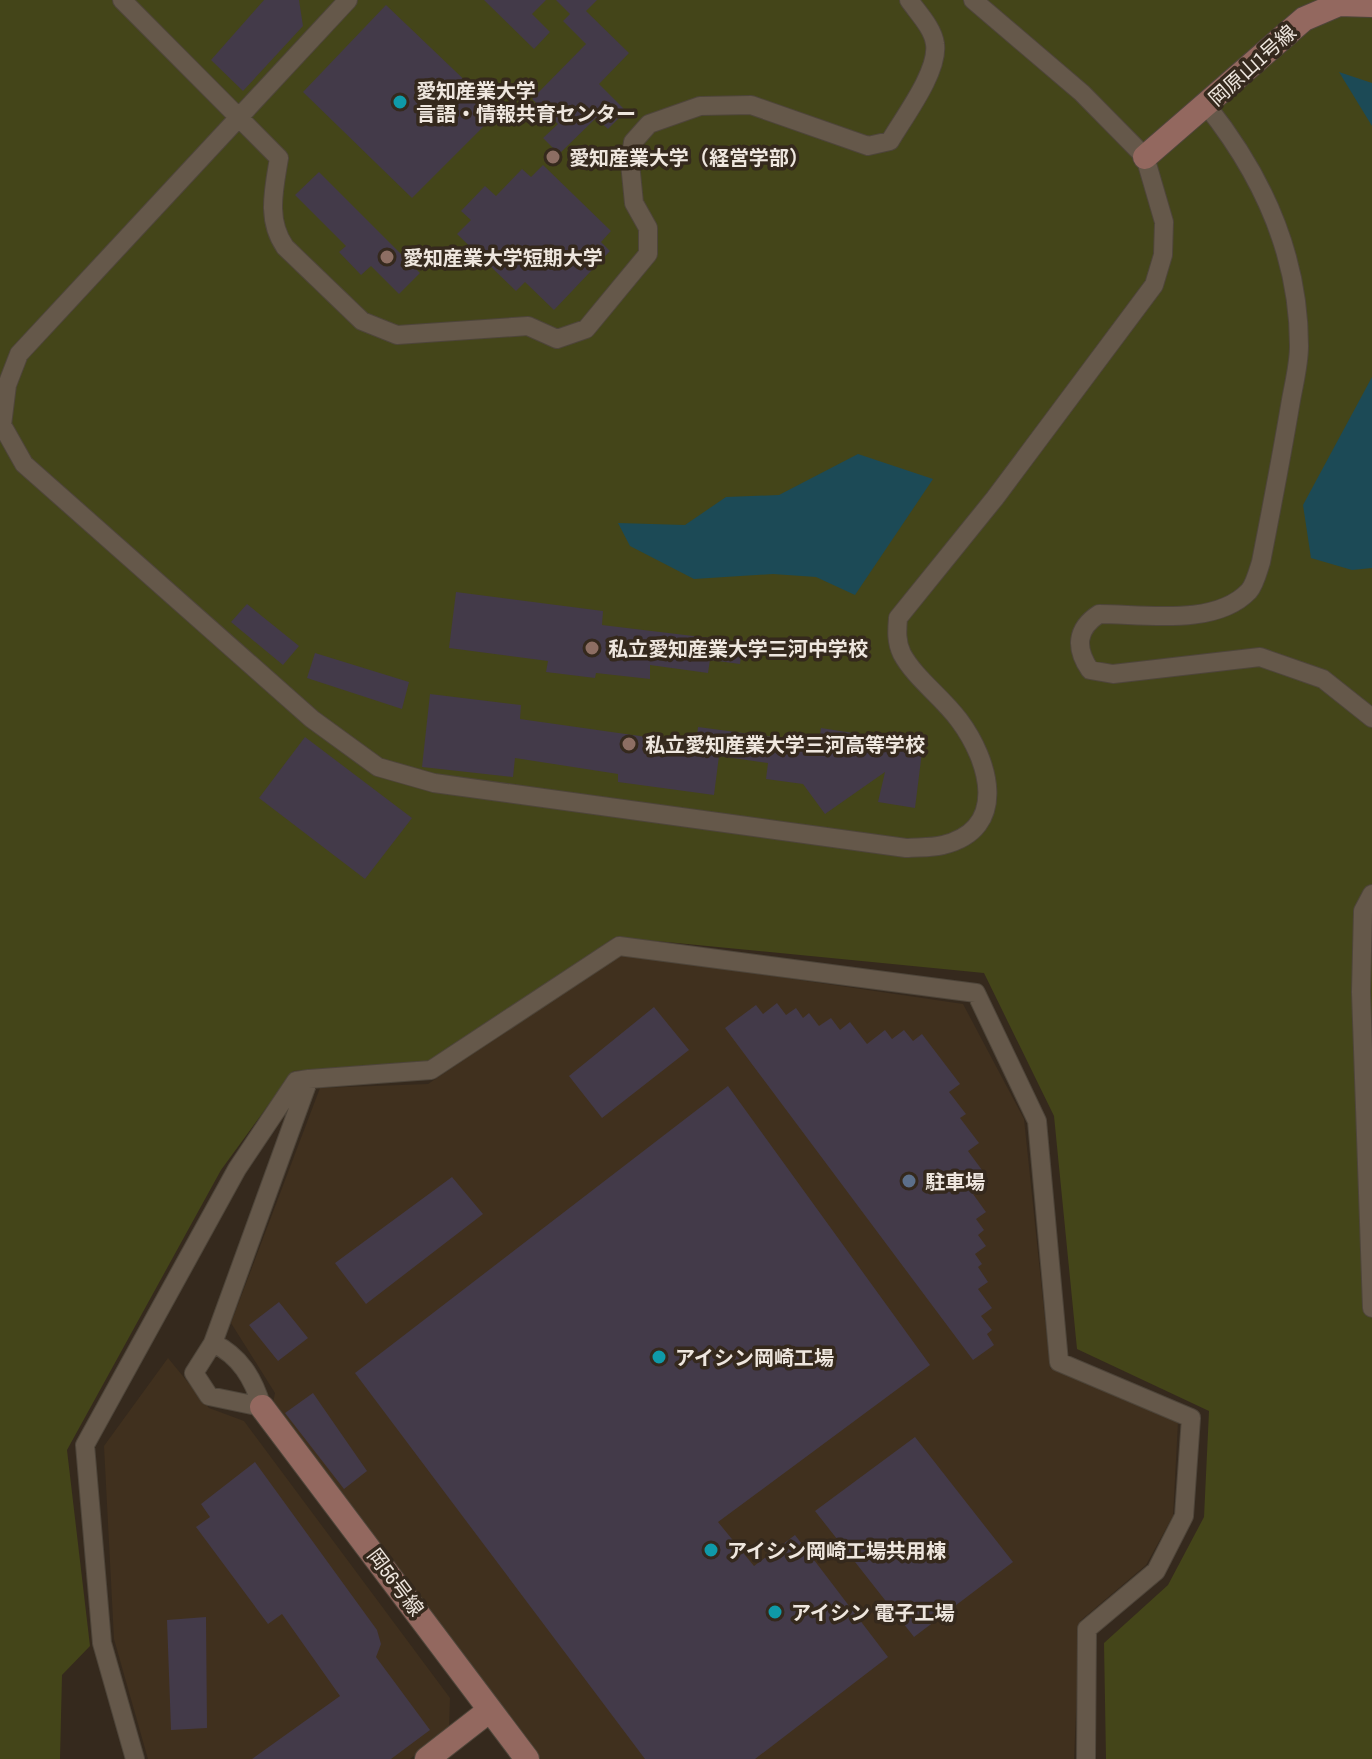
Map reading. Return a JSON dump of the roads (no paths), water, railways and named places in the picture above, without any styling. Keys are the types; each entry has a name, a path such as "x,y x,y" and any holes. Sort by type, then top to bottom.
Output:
{"street":[{"path":"122,0 279,158 272,196 276,235 362,321 397,335 528,326 557,339 586,329 648,254 648,228 634,203 630,163 633,142 649,124 700,106 751,105 868,146 890,141 935,62 935,42 930,30 909,0"},
{"path":"348,0 19,354 7,385 2,425 24,464 312,719 378,767 434,783 906,848 943,846 964,837 987,807 989,786 982,759 960,721 902,654 897,637 898,618 995,498 1154,285 1163,255 1164,222 1145,157 1104,113 973,0"},
{"name":"岡原山1号線","path":"1145,157 1304,19 1339,4 1372,5"},
{"path":"1207,106 1230,135 1266,196 1282,236 1294,294 1299,348 1261,562 1250,590 1227,606 1203,613 1099,614 1086,622 1082,630 1080,656 1090,670 1113,674 1260,657 1323,679 1372,718"},
{"path":"1372,894 1363,911 1361,992 1372,1308"},
{"path":"135,1759 102,1643 85,1445 237,1169 296,1081 431,1070 619,946 976,993 1037,1121 1059,1362 1191,1418 1184,1516 1156,1571 1087,1629 1086,1759"},
{"path":"213,1343 233,1353 256,1387 262,1407 209,1396 194,1373 213,1343 309,1079"},
{"name":"岡56号線","path":"262,1407 527,1759"},
{"path":"427,1759 490,1710"}],"water":[{"path":"1339,72 1372,83 1372,126"},
{"path":"1372,377 1372,568 1352,570 1311,558 1303,505"},
{"path":"858,454 933,479 855,595 816,577 773,574 694,579 630,546 618,523 685,525 726,497 779,495"}],"place":[{"name":"愛知産業大学 言語・情報共育センター","path":"400,102"},
{"name":"愛知産業大学（経営学部）","path":"553,157"},
{"name":"愛知産業大学短期大学","path":"387,257"},
{"name":"私立愛知産業大学三河中学校","path":"592,648"},
{"name":"私立愛知産業大学三河高等学校","path":"629,744"},
{"name":"駐車場","path":"909,1181"},
{"name":"アイシン岡崎工場","path":"659,1357"},
{"name":"アイシン岡崎工場共用棟","path":"711,1550"},
{"name":"アイシン 電子工場","path":"775,1612"}]}
